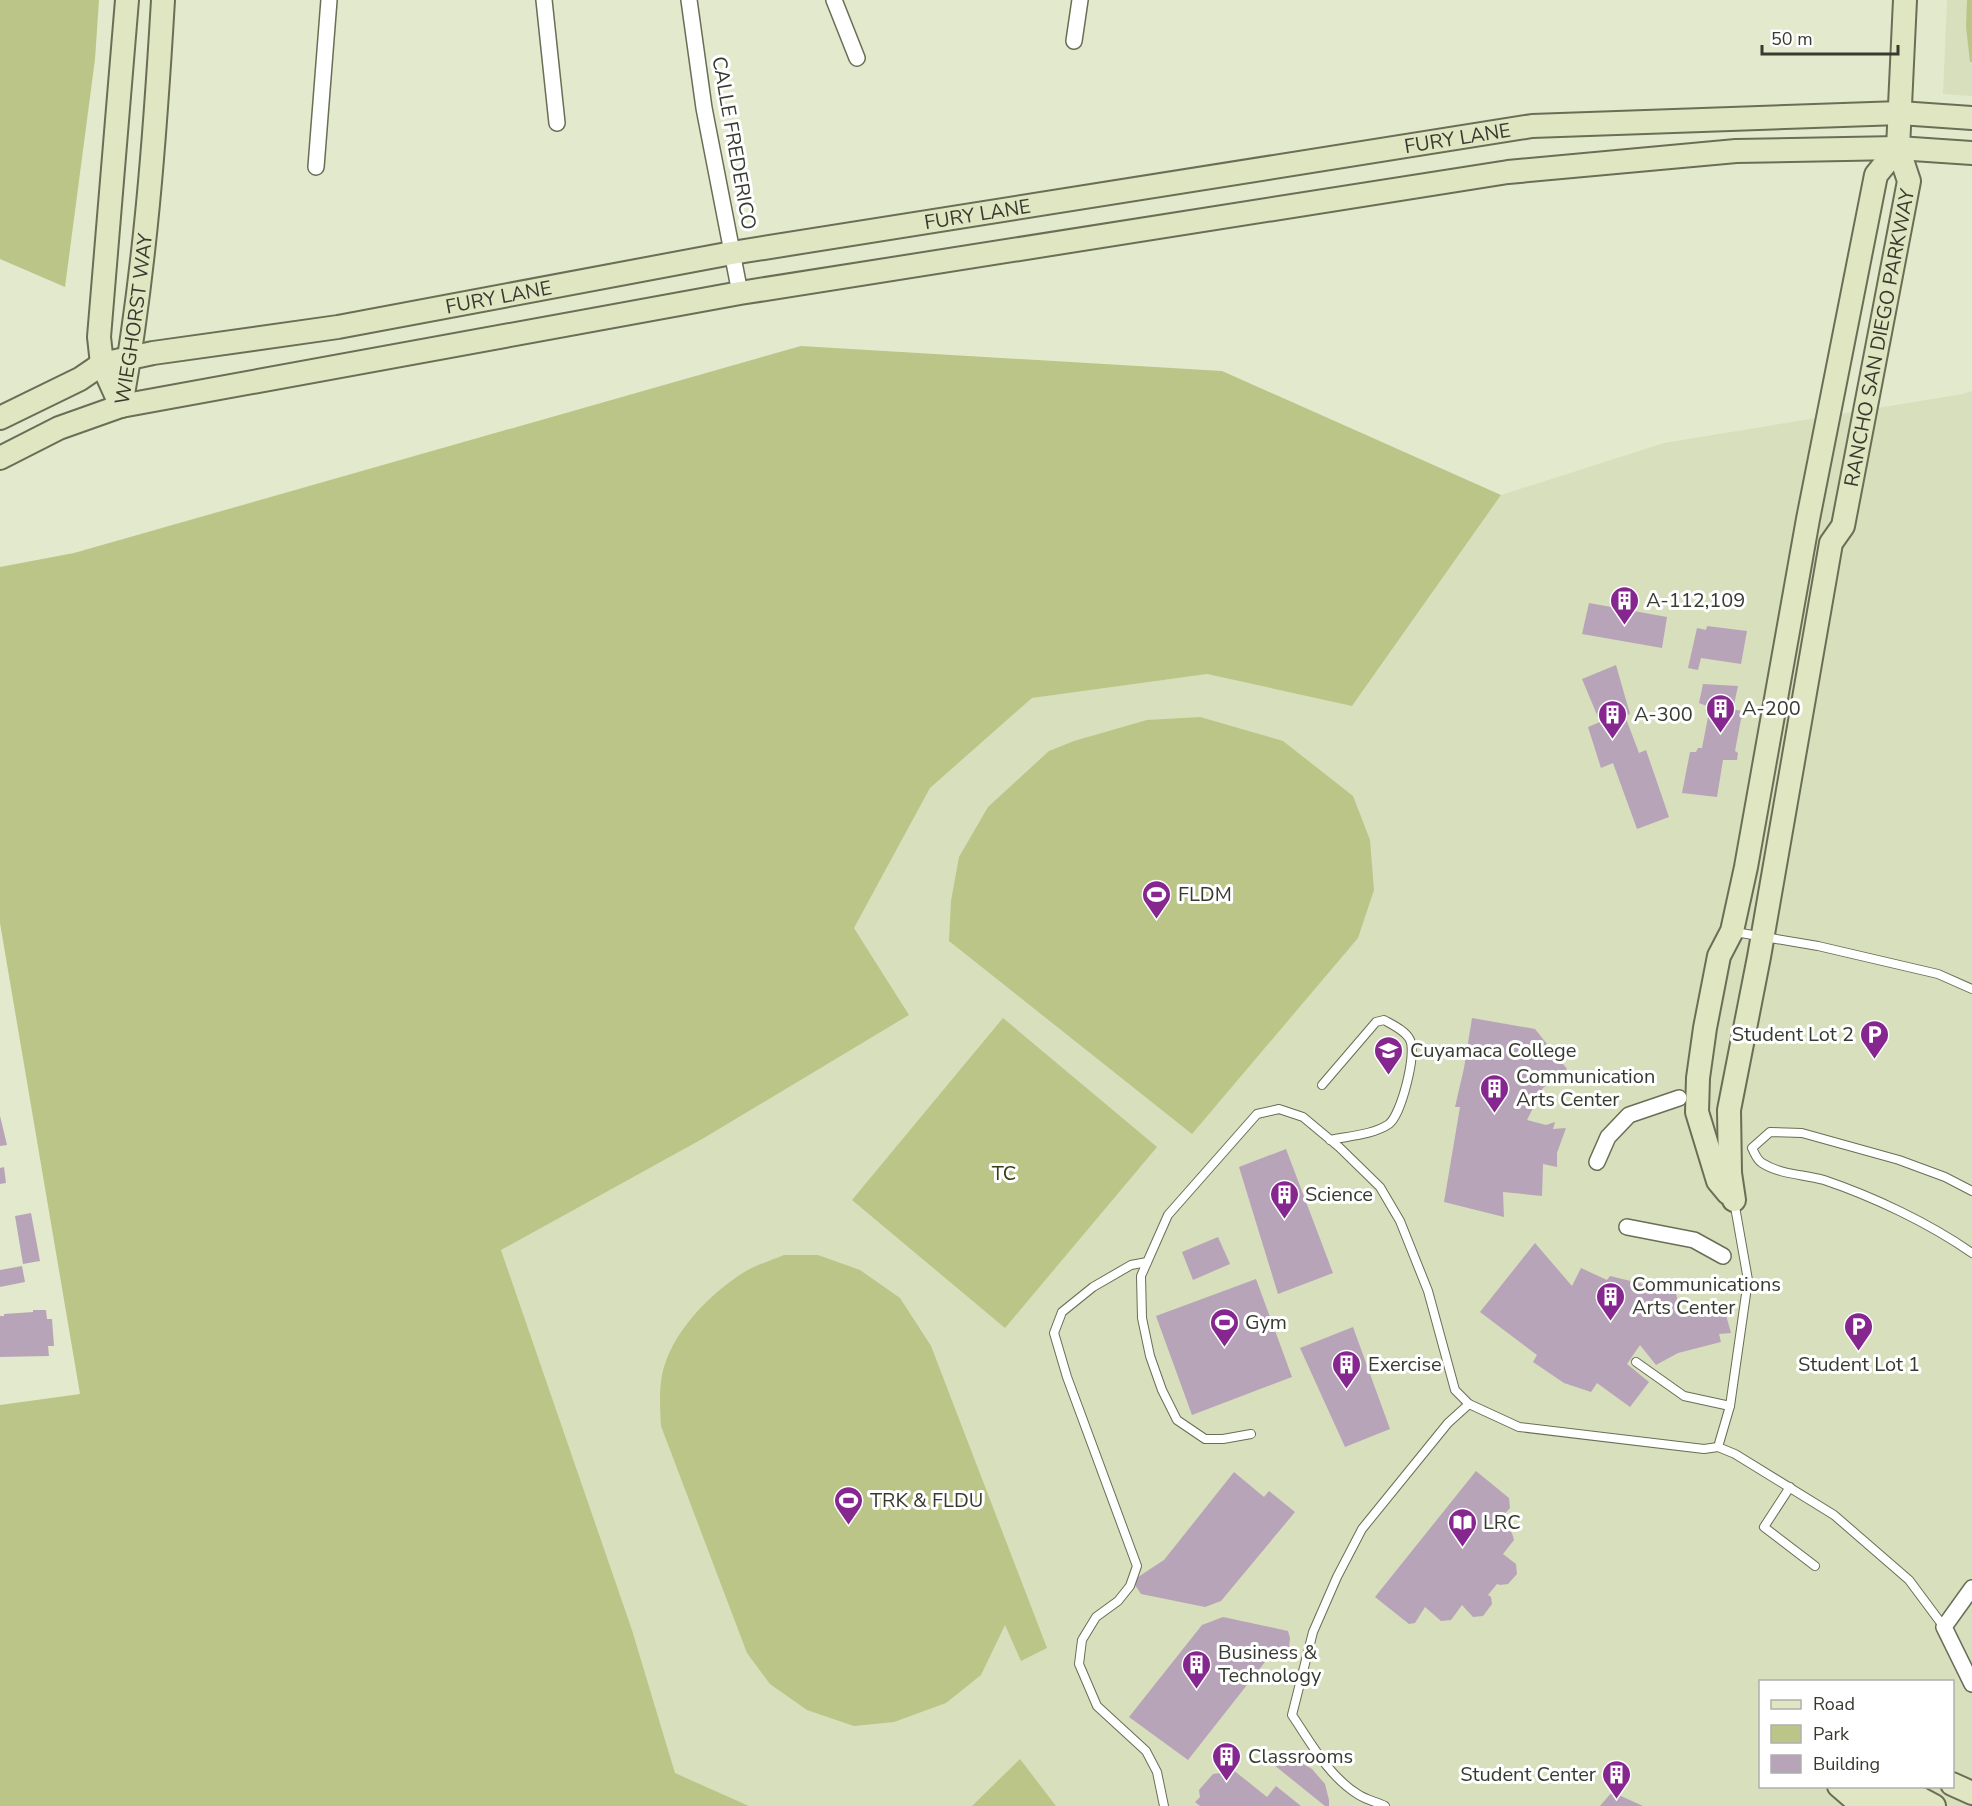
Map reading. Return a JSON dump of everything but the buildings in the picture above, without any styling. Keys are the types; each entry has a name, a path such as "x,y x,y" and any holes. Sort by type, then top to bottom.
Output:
{"main road":[{"name":"WIEGHORST WAY","path":"121,406 102,364 99,337 127,0"},
{"name":"WIEGHORST WAY","path":"121,406 130,358 156,122 163,0"},
{"path":"1898,147 1905,0"},
{"name":"FURY LANE","path":"0,418 80,379 102,364 153,353 338,327 732,253 1532,126 1900,113 1972,118"},
{"name":"FURY LANE","path":"0,458 59,428 121,406 740,293 1509,172 1736,152 1898,147 1972,153"},
{"name":"RANCHO SAN DIEGO PARKWAY","path":"1746,867 1808,519 1876,175 1898,147"},
{"name":"RANCHO SAN DIEGO PARKWAY","path":"1734,1200 1730,1173 1729,1110 1831,543 1843,526 1910,181 1898,147"},
{"path":"1734,1200 1718,1181 1697,1112 1698,1078 1719,956 1732,931 1746,867"},
{"path":"1746,867 1749,919 1753,928 1762,936"},
{"path":"1954,1784 1972,1793"},
{"path":"1847,1797 1921,1799 1934,1806"}],"street":[{"path":"316,167 329,0"},
{"path":"544,0 557,123"},
{"name":"CALLE FREDERICO","path":"689,0 704,108 740,293"},
{"path":"834,0 856,58"},
{"path":"1074,41 1080,0"},
{"path":"1597,1162 1608,1137 1629,1115 1679,1098"},
{"path":"1627,1227 1694,1240 1723,1256"},
{"path":"1972,1588 1944,1627 1972,1684"}],"lane":[{"path":"1732,931 1818,946 1938,974 1972,989"},
{"path":"1322,1085 1376,1022 1384,1020 1397,1027 1410,1040 1413,1055 1400,1109 1390,1123 1378,1129 1330,1140"},
{"path":"1251,1434 1223,1439 1205,1439 1177,1420 1162,1390 1150,1356 1142,1318 1141,1276 1168,1215 1257,1114 1279,1109 1303,1117 1380,1187 1400,1221 1428,1291 1455,1390 1469,1404 1519,1427 1704,1449 1718,1448 1735,1454 1833,1515 1909,1580 1944,1627"},
{"path":"1972,1191 1945,1177 1899,1160 1802,1132 1770,1132 1752,1148 1759,1162 1780,1172 1822,1180 1869,1198 1951,1239 1972,1253"},
{"path":"1718,1448 1730,1406 1748,1280 1734,1200"},
{"path":"1147,1262 1131,1265 1093,1287 1062,1312 1054,1333 1067,1377 1137,1566 1130,1586 1118,1602 1096,1617 1082,1640 1079,1664 1097,1706 1146,1751 1157,1772 1164,1806"},
{"path":"1636,1362 1684,1396 1730,1406"},
{"path":"1385,1806 1360,1796 1339,1779 1292,1715 1314,1632 1337,1577 1362,1529 1448,1423 1469,1404"},
{"path":"1790,1487 1764,1527 1815,1566"}],"shaded area":[{"path":"1947,0 1972,0 1972,96 1943,94"},
{"name":"Cuyamaca College","path":"1972,391 1972,1806 1056,1806 1020,1760 972,1806 749,1806 675,1773 632,1630 501,1250 704,1138 909,1015 854,928 930,788 1032,698 1207,674 1352,706 1501,495 1664,443"}],"green space":[{"path":"0,0 99,0 95,59 65,287 0,259"},
{"path":"1967,0 1972,0 1972,62 1970,62 1966,27"},
{"path":"801,346 1222,371 1501,495 1352,706 1207,674 1032,698 930,788 854,928 909,1015 704,1138 501,1250 632,1630 675,1773 749,1806 0,1806 0,1405 80,1394 0,923 0,567 74,553"},
{"name":"FLDM","path":"1200,717 1283,741 1353,796 1370,840 1374,890 1358,938 1192,1134 949,941 951,901 959,857 988,807 1049,751 1074,741 1147,720"},
{"name":"TC","path":"1003,1018 1157,1147 1005,1328 852,1200"},
{"name":"TRK & FLDU","path":"784,1255 818,1255 860,1270 900,1298 931,1346 1047,1648 1021,1661 1005,1625 981,1675 946,1703 894,1722 854,1726 807,1710 770,1684 747,1653 661,1426 662,1375 673,1345 692,1317 728,1283 741,1274"},
{"path":"1020,1759 1056,1806 972,1806"}],"place":[{"name":"A-112,109","path":"1625,626"},
{"name":"A-200","path":"1721,734"},
{"name":"A-300","path":"1613,740"},
{"name":"FLDM","path":"1157,920"},
{"name":"Student Lot 2","path":"1875,1060"},
{"name":"Cuyamaca College","path":"1389,1076"},
{"name":"Communication Arts Center","path":"1495,1114"},
{"name":"Science","path":"1284,1220"},
{"name":"Communications Arts Center","path":"1611,1322"},
{"name":"Gym","path":"1224,1348"},
{"name":"Student Lot 1","path":"1859,1352"},
{"name":"Exercise","path":"1347,1390"},
{"name":"TRK & FLDU","path":"849,1526"},
{"name":"LRC","path":"1462,1548"},
{"name":"Business & Technology","path":"1197,1690"},
{"name":"Classrooms","path":"1227,1782"},
{"name":"Student Center","path":"1617,1800"}]}
